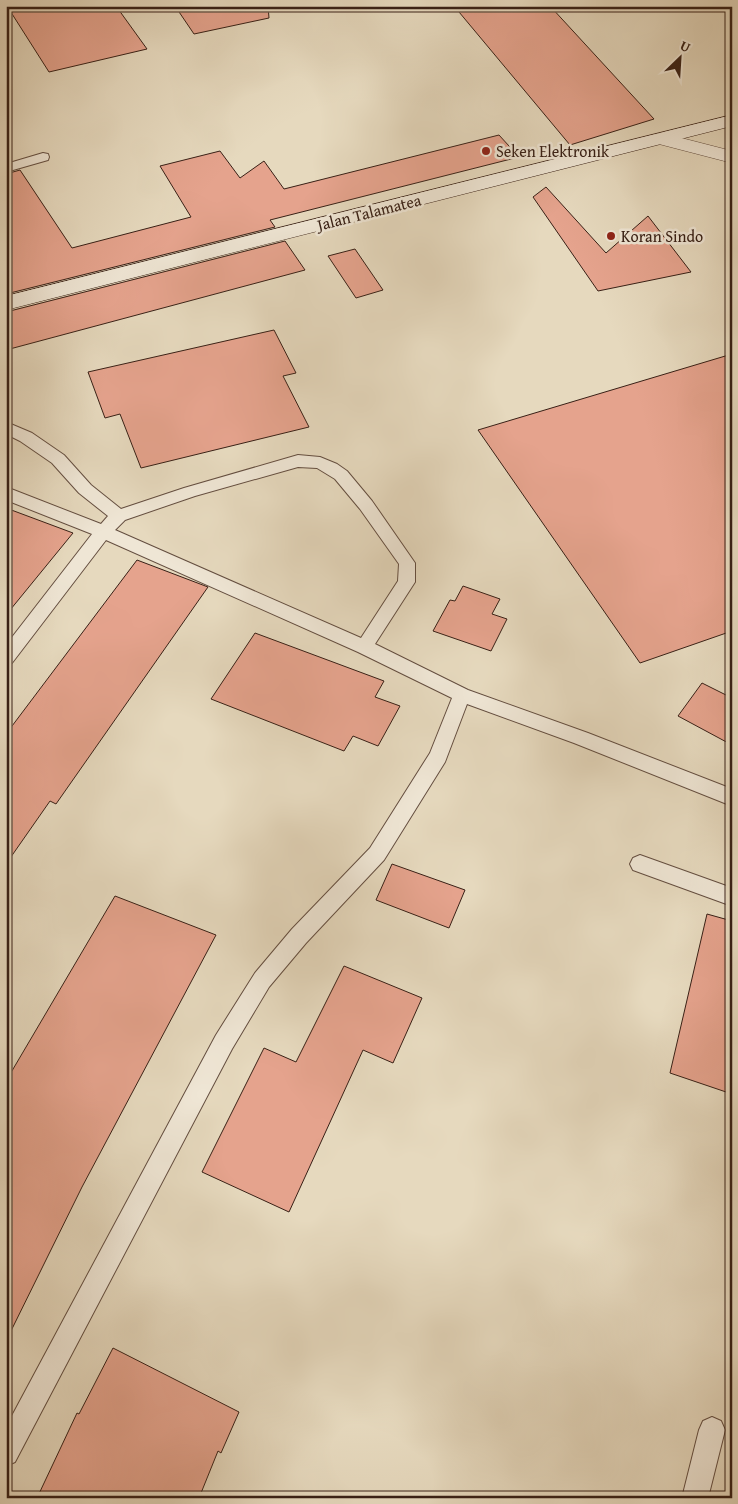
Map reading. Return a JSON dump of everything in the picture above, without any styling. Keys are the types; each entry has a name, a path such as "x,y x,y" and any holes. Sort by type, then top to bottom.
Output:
{"street":[{"name":"Jalan Talamatea","path":"6,303 732,120"},
{"path":"662,139 732,157"}],"lane":[{"path":"6,168 43,157"},
{"path":"6,427 26,437 58,459 85,488 119,516"},
{"path":"6,658 103,532 119,516 199,489 298,461 320,463 340,475 366,505 407,563 406,582 364,648"},
{"path":"6,493 103,532 364,648 462,695 581,738 732,798"},
{"path":"6,1453 224,1042 262,980 299,936 377,854 438,756 462,695"},
{"path":"640,864 732,897"},
{"path":"695,1498 712,1430"}],"building":[{"path":"7,6 116,6 147,49 49,72"},
{"path":"175,6 268,6 269,18 194,34"},
{"path":"454,6 550,6 654,119 570,145"},
{"path":"499,135 519,157 270,220 275,227 6,294 6,174 20,170 72,248 191,217 160,166 220,151 240,178 264,161 284,189"},
{"name":"Koran Sindo","path":"546,187 606,253 648,216 691,272 598,291 533,197"},
{"path":"285,241 305,270 6,350 6,312"},
{"path":"355,249 383,290 356,298 328,256"},
{"path":"274,330 296,373 283,376 309,427 141,468 120,414 105,418 88,372"},
{"path":"732,354 732,631 640,663 478,430"},
{"path":"6,508 73,533 6,615"},
{"path":"137,560 208,587 56,804 50,801 6,864 6,734"},
{"path":"463,586 500,599 492,614 507,619 491,651 433,631 450,600 455,601"},
{"path":"255,633 384,681 375,697 400,706 378,746 353,736 344,751 211,699"},
{"path":"702,683 732,698 732,745 678,716"},
{"path":"392,864 465,890 449,928 376,900"},
{"path":"115,896 216,935 82,1187 6,1341 6,1081"},
{"path":"707,914 732,921 732,1094 670,1073"},
{"path":"344,966 422,998 393,1063 363,1050 289,1212 202,1172 264,1048 296,1062"},
{"path":"113,1348 239,1412 221,1453 218,1451 199,1498 37,1498 77,1413 79,1414"}],"place":[{"name":"Seken Elektronik","path":"486,151"},
{"name":"Koran Sindo","path":"611,236"}]}
